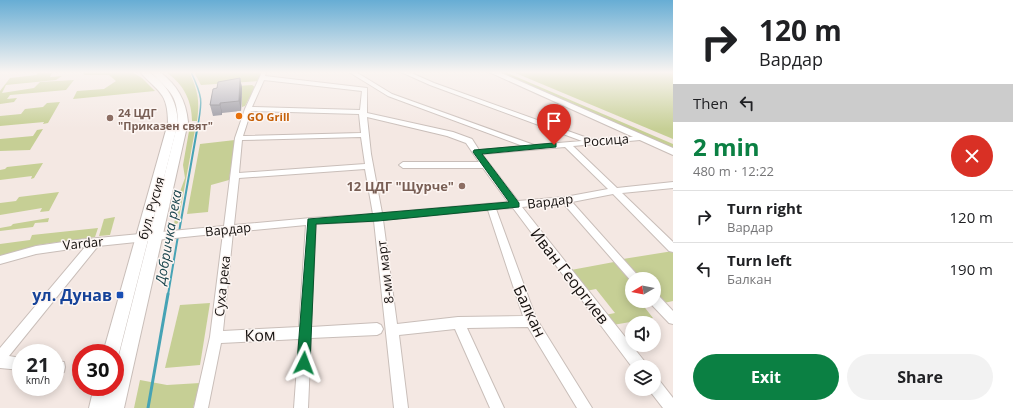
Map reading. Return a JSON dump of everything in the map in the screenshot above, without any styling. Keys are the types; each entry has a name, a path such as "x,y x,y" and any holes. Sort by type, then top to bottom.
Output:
{"main road":[{"name":"бул. Русия","path":"114,344 155,236 159,181 173,123 174,112 171,100 166,91"},
{"name":"бул. Русия","path":"115,408 182,127 183,111 180,98 176,91"},
{"path":"535,91 673,152"},
{"path":"98,408 101,396"}],"street":[{"name":"Суха река","path":"202,408 216,336 239,138 248,109 256,91"},
{"name":"8-ми март","path":"365,91 362,114 364,135 368,166 378,217 401,408"},
{"path":"383,91 397,98 533,147"},
{"path":"451,91 592,142"},
{"path":"248,109 372,115 450,134 469,141 516,205"},
{"path":"239,138 364,135"},
{"name":"Росица","path":"476,152 640,138"},
{"path":"567,144 673,248"},
{"path":"403,165 485,164"},
{"path":"234,176 368,166"},
{"name":"Вардар","path":"155,236 311,221 378,217 516,205 565,200 613,190 673,185"},
{"path":"565,200 630,272"},
{"name":"Иван Георгиев","path":"516,205 635,360"},
{"name":"Балкан","path":"491,207 531,321 585,408"},
{"path":"301,408 311,221"},
{"name":"Vardar","path":"0,260 36,250 155,236"},
{"path":"0,358 95,242"},
{"path":"661,306 673,319"},
{"path":"392,330 458,323 531,321"},
{"path":"458,323 497,408"},
{"name":"Ком","path":"216,336 377,329"},
{"path":"0,362 12,363"},
{"path":"661,394 672,408"}],"green space":[{"path":"0,91 3,91 2,93 15,91 54,91 10,95 7,99 17,98 14,102 0,104"},
{"path":"77,91 155,91 73,99"},
{"path":"184,91 196,91 198,96 197,121 192,121 189,100"},
{"path":"242,91 253,91 245,106 242,107"},
{"path":"542,91 549,91 673,144 673,148"},
{"path":"558,91 673,91 673,139"},
{"path":"60,102 48,123 43,124 44,122 0,126 0,116 21,114 25,109 43,107 47,103"},
{"path":"43,129 30,150 0,151 0,139 33,136 37,130"},
{"path":"195,130 178,223 174,225 178,197 185,178 183,165 189,131"},
{"path":"235,140 229,180 211,185 208,212 187,214 200,144"},
{"path":"43,163 34,178 31,179 32,176 0,180 0,170 7,167"},
{"path":"59,192 49,211 40,212 42,208 0,215 0,203 16,201 19,197"},
{"path":"115,217 110,235 99,236 104,219"},
{"path":"49,218 48,222 35,223 33,227 0,231 0,228 11,226 13,224"},
{"path":"98,228 95,237 38,245 0,256 0,244 30,240 32,235"},
{"path":"673,251 673,301 664,303 661,300 661,272 635,272 623,259"},
{"path":"614,262 625,275 625,308 645,308 651,316 625,316 625,323 613,325 605,315 615,313 596,289 586,291 571,270"},
{"path":"210,303 200,365 165,368 180,305"},
{"path":"140,380 167,385 200,383 193,408 134,408"}],"building":[{"path":"213,91 239,91 239,101 220,103 220,105 210,105"}],"waterway":[{"name":"Добричка река","path":"197,131 201,107 199,91"},
{"name":"Добричка река","path":"179,232 197,130"},
{"name":"Добричка река","path":"168,295 178,236"},
{"name":"Добричка река","path":"148,408 168,294"}],"place":[{"name":"GO Grill","path":"239,116"},
{"name":"24 ЦДГ \"Приказен свят\"","path":"110,118"},
{"name":"12 ЦДГ \"Щурче\"","path":"462,186"},
{"name":"ул. Дунав","path":"120,295"}],"route":[{"path":"304,363 311,221 378,217 516,205 476,152 554,145"}]}
